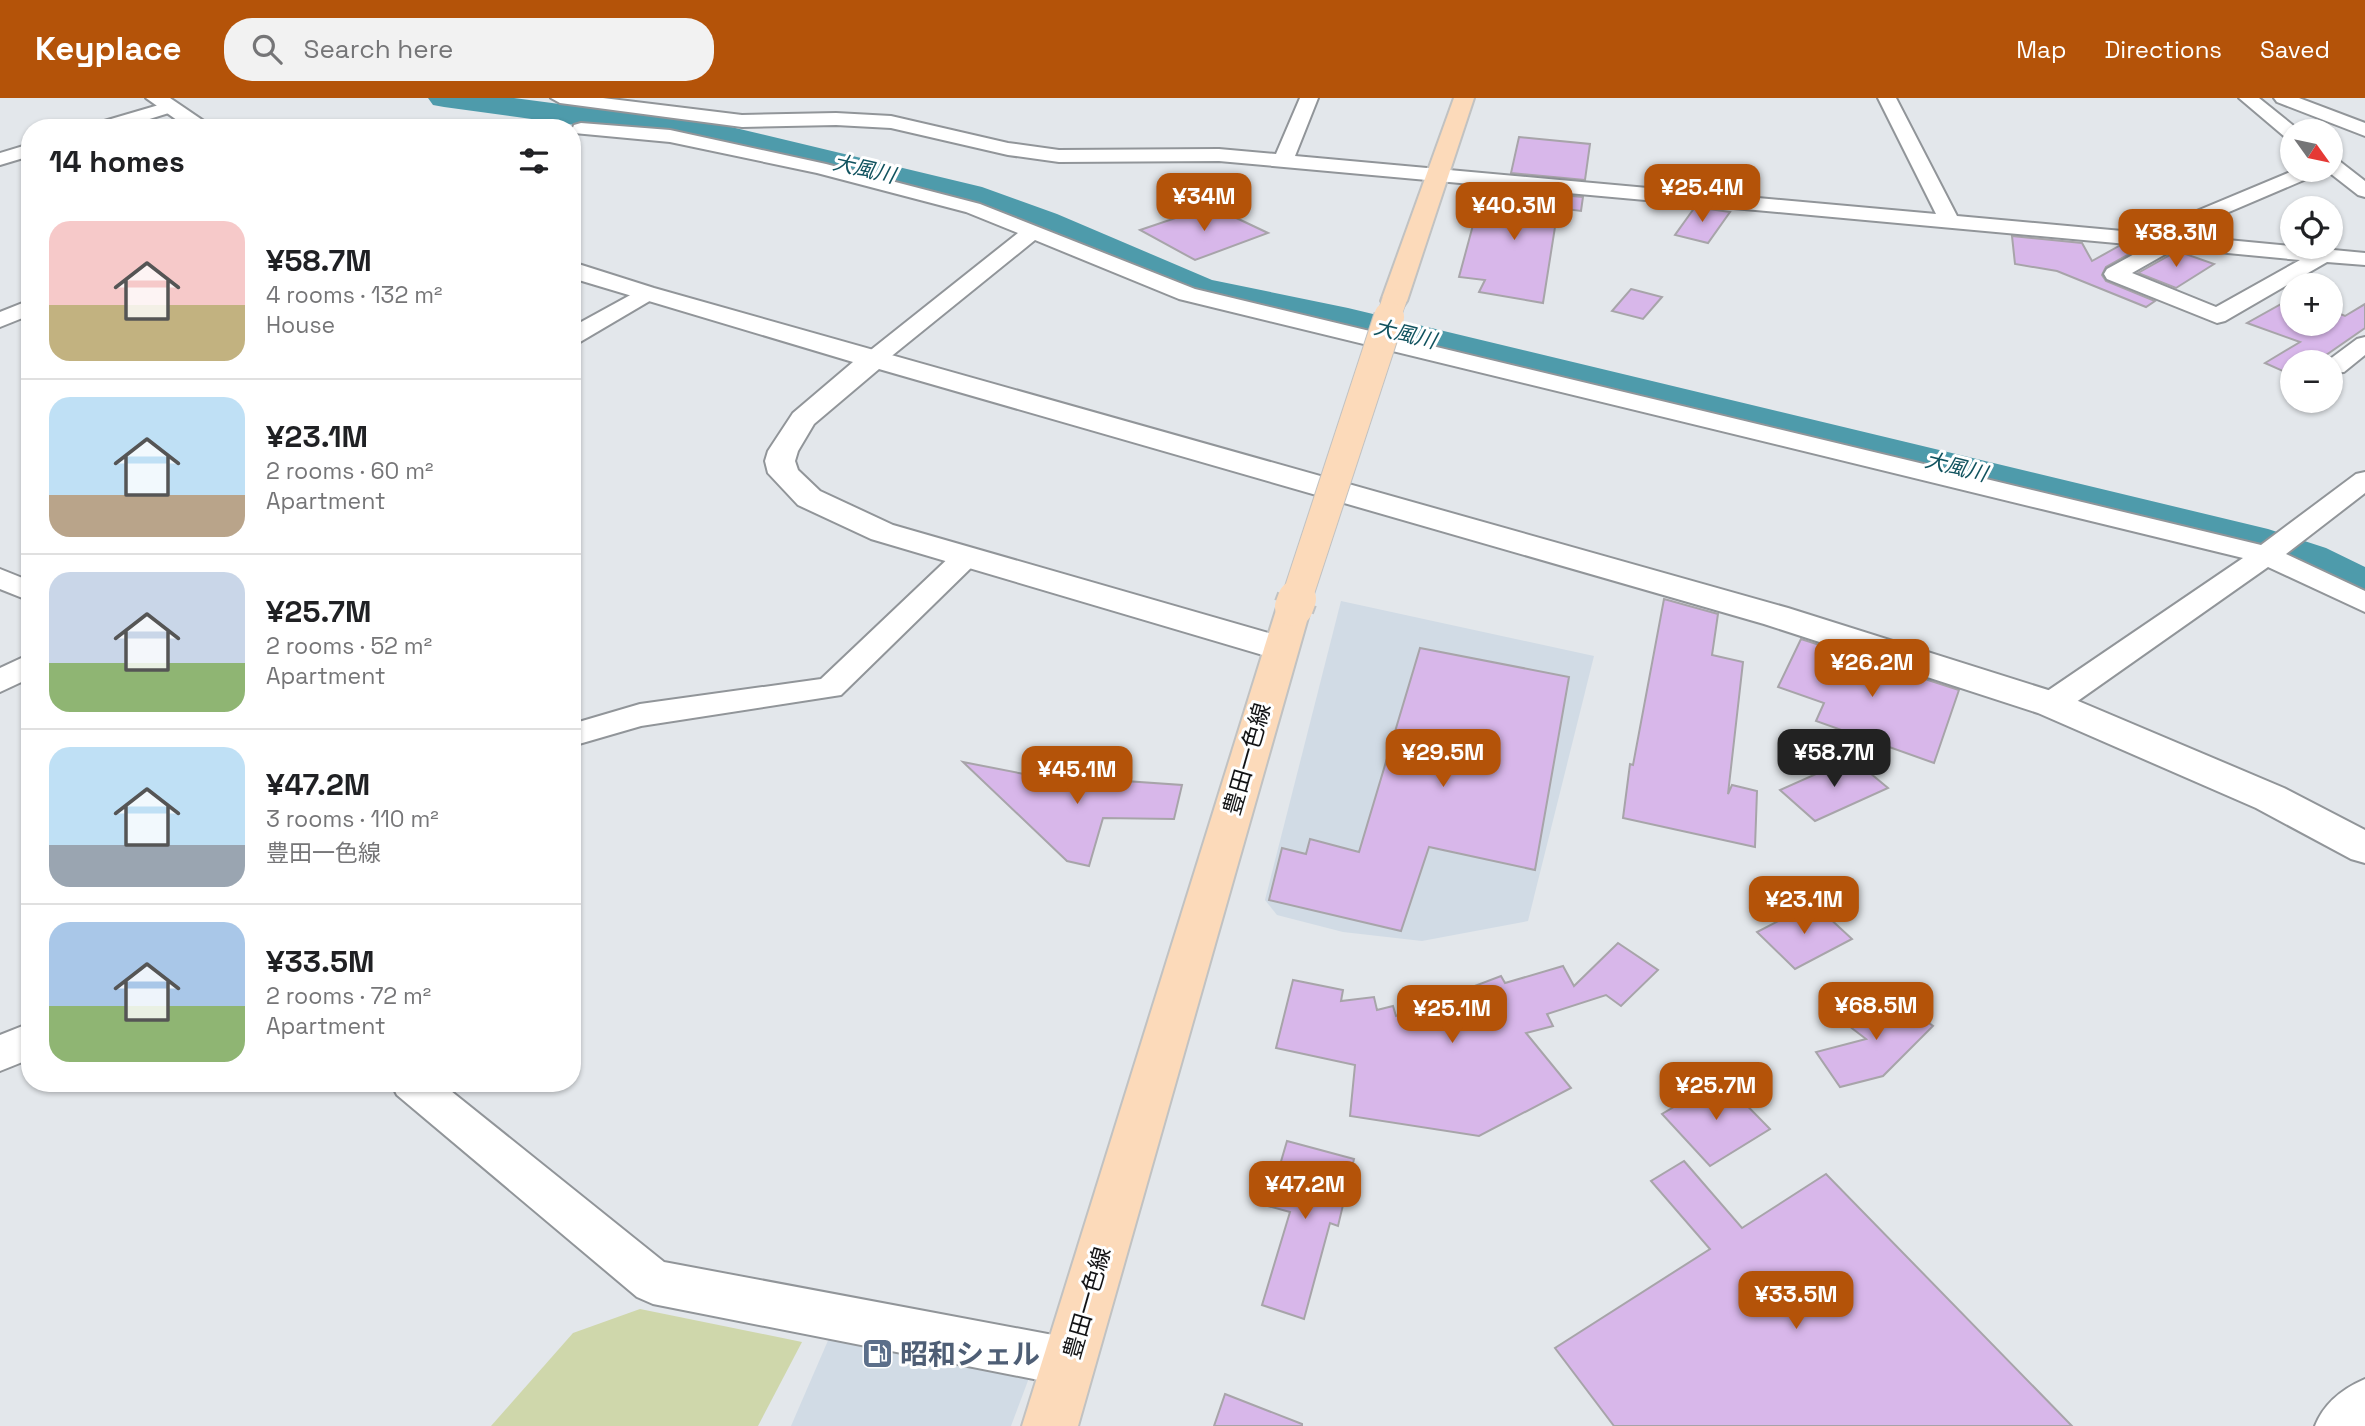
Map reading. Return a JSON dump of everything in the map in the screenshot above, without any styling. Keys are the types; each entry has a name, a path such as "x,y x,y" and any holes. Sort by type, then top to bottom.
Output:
{"main road":[{"name":"豊田一色線","path":"1050,1426 1280,648 1464,98"}],"street":[{"path":"560,98 742,121 836,119 891,122 1008,149 1059,156 1219,156 1438,173 2280,251"},
{"path":"1283,161 1309,98"},
{"path":"1887,98 1950,222"},
{"path":"2248,98 2280,123"},
{"path":"2283,98 2365,130"},
{"path":"123,119 162,103 188,119"},
{"path":"581,128 670,136 748,151 972,208 1187,294 2266,555 2365,603"},
{"path":"2343,157 2354,152"},
{"path":"0,159 21,153"},
{"path":"2343,172 2365,191"},
{"path":"2147,239 2282,182"},
{"path":"1034,231 874,358 803,419 783,451 780,461 783,473 792,485 809,498 834,512 882,532 1280,648"},
{"path":"2173,241 2115,274 2217,316 2317,259"},
{"path":"2343,257 2365,259"},
{"path":"581,274 1776,616 2051,704 2270,798 2365,848"},
{"path":"581,332 645,293"},
{"path":"0,320 21,311"},
{"path":"2343,361 2365,344"},
{"path":"2051,704 2266,555 2365,480"},
{"path":"581,732 640,715 830,688 966,557"},
{"path":"0,578 21,588"},
{"path":"0,682 21,669"},
{"path":"0,1054 21,1044"},
{"path":"422,1092 653,1282 1069,1362"},
{"path":"2339,1426 2365,1403"}],"shaded area":[{"path":"1341,601 1594,656 1528,921 1422,941 1343,932 1277,915 1265,900"},
{"name":"昭和シェル","path":"833,1329 1029,1378 1011,1426 791,1426"}],"green space":[{"path":"640,1309 802,1342 758,1426 491,1426 573,1333"}],"building":[{"path":"1519,137 1590,144 1585,180 1511,173"},
{"path":"1483,188 1583,197 1581,211 1558,208 1543,303 1479,292 1485,280 1459,277"},
{"path":"1211,206 1268,233 1195,260 1140,230"},
{"path":"1695,207 1730,212 1708,243 1675,235"},
{"path":"2012,236 2082,243 2092,261 2119,246 2140,248 2106,267 2102,275 2106,281 2155,301 2146,307 2057,271 2015,264"},
{"path":"2177,251 2214,264 2176,288 2138,273"},
{"path":"1631,289 1662,297 1643,319 1612,311"},
{"path":"2365,304 2365,328 2333,350 2287,350 2300,342 2283,336 2343,336 2343,315"},
{"path":"2280,305 2280,335 2247,323"},
{"path":"2280,354 2280,370 2265,363"},
{"path":"1664,599 1718,614 1712,655 1743,662 1728,794 1732,785 1757,791 1755,847 1623,818 1630,764 1633,765"},
{"path":"1801,639 1959,690 1934,763 1816,721 1824,703 1778,687"},
{"path":"1420,648 1569,677 1535,870 1429,847 1401,931 1269,900 1282,848 1306,854 1310,839 1359,852"},
{"path":"1852,758 1888,788 1815,821 1780,790"},
{"path":"963,762 1024,774 1182,785 1174,819 1103,818 1089,866 1067,861"},
{"path":"1813,903 1852,939 1795,969 1757,932"},
{"path":"1618,943 1658,970 1621,1006 1606,995 1547,1014 1553,1026 1526,1033 1571,1088 1479,1136 1350,1116 1355,1065 1276,1048 1293,980 1343,990 1341,1001 1374,997 1377,1010 1393,1006 1396,1016 1501,976 1505,983 1563,966 1574,986"},
{"path":"1885,992 1933,1026 1883,1076 1840,1087 1816,1052 1866,1039 1849,1026"},
{"path":"1721,1079 1770,1129 1710,1166 1662,1114"},
{"path":"1287,1141 1354,1159 1338,1226 1330,1223 1304,1319 1262,1305 1290,1212 1268,1206"},
{"path":"1684,1161 1742,1228 1826,1174 2072,1426 1614,1426 1555,1348 1710,1249 1651,1181"},
{"path":"1225,1394 1302,1424 1302,1426 1214,1426"}],"waterway":[{"name":"大風川","path":"444,98 727,136 970,194 1044,222 1201,289 1348,320 2251,539 2308,559 2365,586"}],"place":[{"name":"昭和シェル","path":"877,1354"}]}
